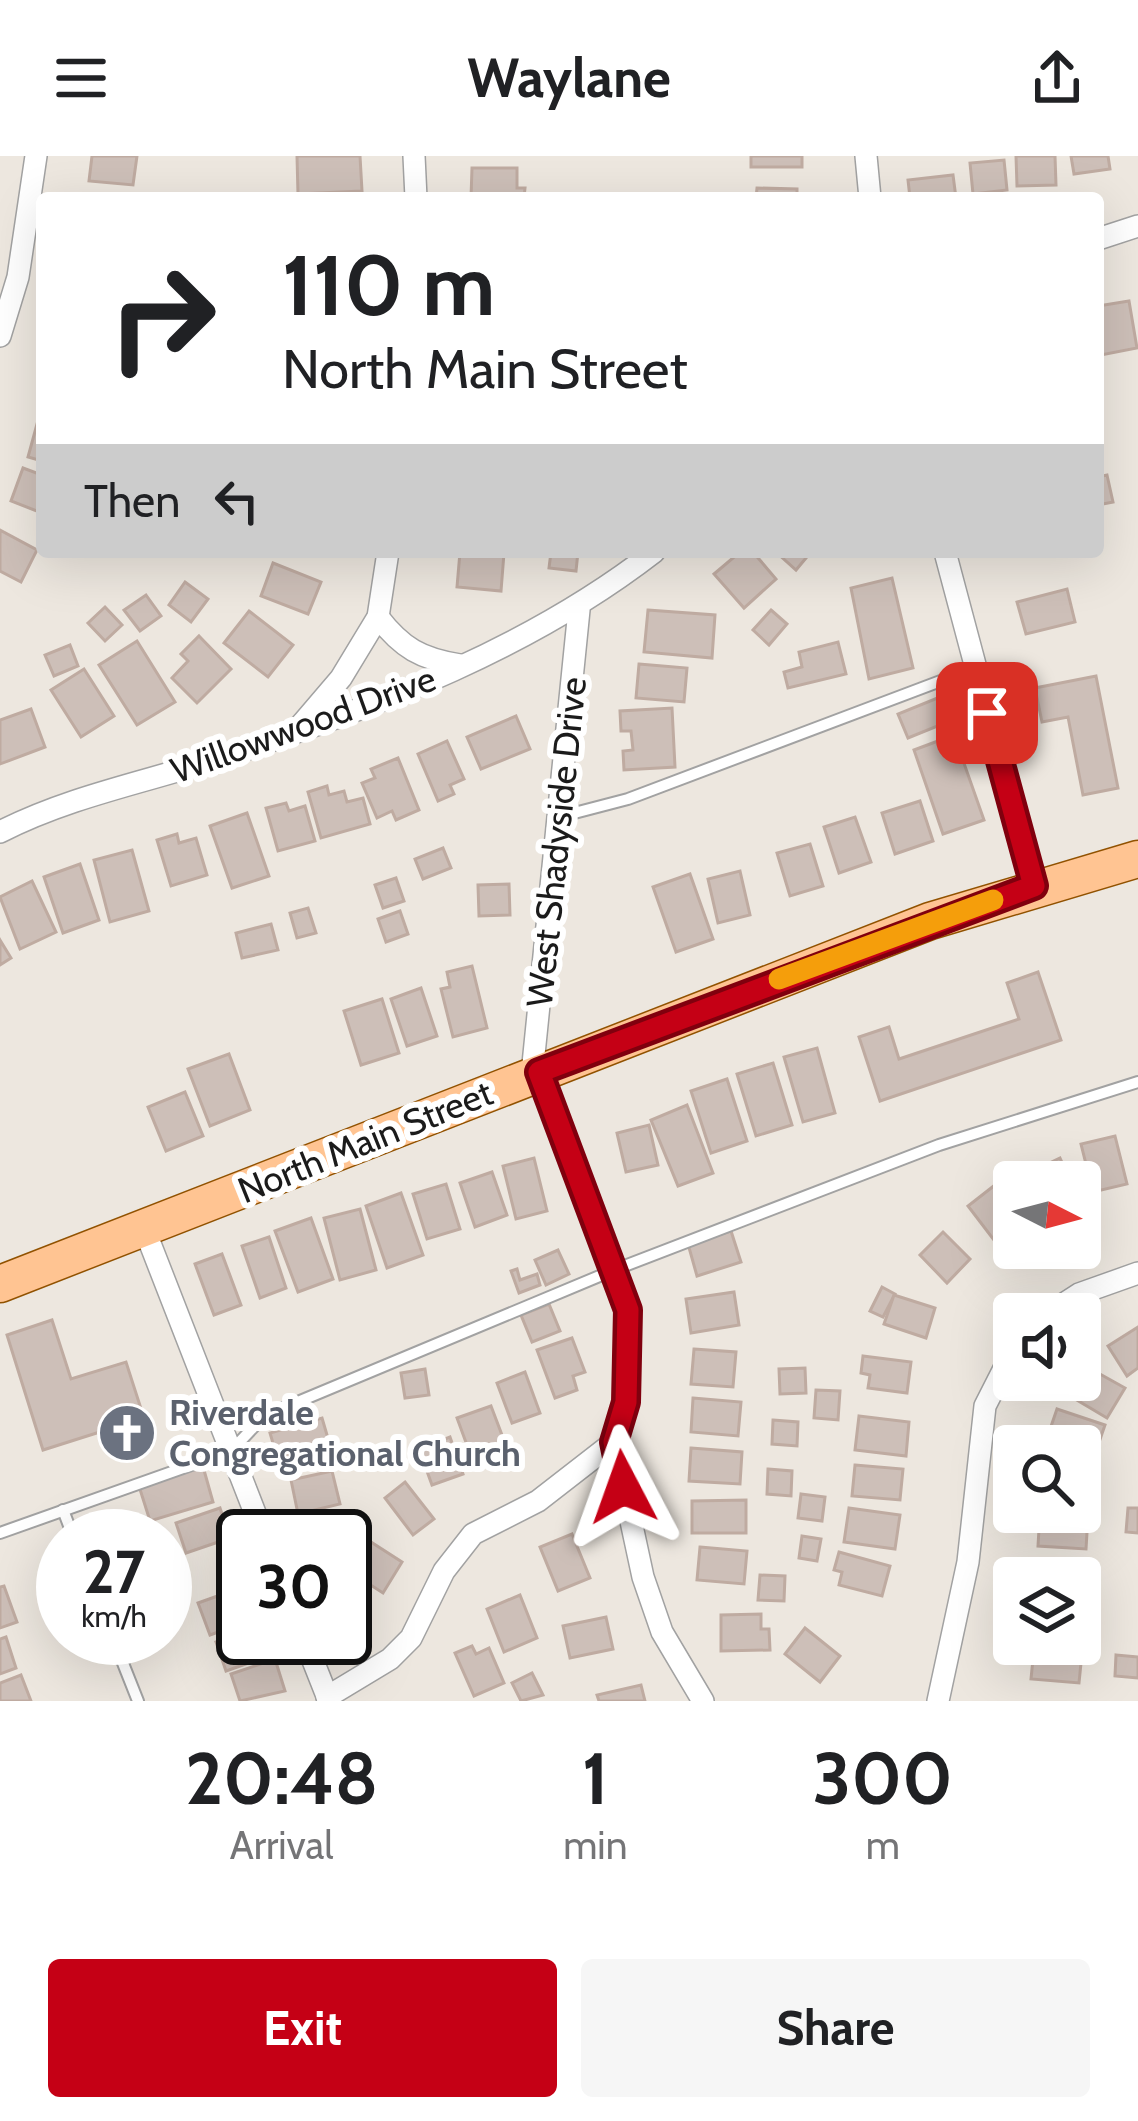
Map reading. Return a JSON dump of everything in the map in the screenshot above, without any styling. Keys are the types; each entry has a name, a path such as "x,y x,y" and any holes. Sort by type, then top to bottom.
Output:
{"main road":[{"name":"North Main Street","path":"0,1284 536,1073 1034,886 1138,859"}],"street":[{"path":"0,336 36,156"},
{"path":"414,156 416,192"},
{"path":"866,156 869,192"},
{"path":"1104,236 1138,226"},
{"path":"300,727 341,678 378,617 387,558"},
{"name":"Willowwood Drive","path":"0,832 60,806 356,712 579,610 646,558"},
{"path":"947,558 1034,886"},
{"name":"West Shadyside Drive","path":"536,1073 579,610"},
{"path":"378,617 402,647 431,661 460,665"},
{"path":"536,1073 614,1270 631,1331 626,1402 614,1442 643,1577 662,1632 703,1701"},
{"path":"144,1228 254,1509"},
{"path":"1082,1293 1138,1273"},
{"path":"938,1701 968,1562 979,1435 993,1392"},
{"path":"315,1665 328,1699 390,1660 411,1638 444,1571 473,1534 538,1501 614,1442"}],"lane":[{"path":"560,817 628,800 975,668"},
{"path":"66,1509 231,1451 264,1416 614,1270 1048,1106 1138,1082"},
{"path":"0,1533 36,1520"},
{"path":"124,1665 138,1701"}],"building":[{"path":"92,156 137,156 133,185 89,181"},
{"path":"297,156 360,156 362,191 298,192"},
{"path":"751,156 802,156 802,167 751,167"},
{"path":"1016,156 1055,156 1056,185 1017,186"},
{"path":"1071,156 1108,156 1110,169 1074,174"},
{"path":"1004,160 1007,190 973,192 970,163"},
{"path":"472,168 517,168 517,188 525,188 525,192 471,192"},
{"path":"953,175 955,192 909,192 908,180"},
{"path":"757,188 797,189 797,192 757,192"},
{"path":"1129,301 1137,348 1104,354 1104,305"},
{"path":"36,428 36,459 28,457"},
{"path":"23,468 36,473 36,511 11,501"},
{"path":"1104,476 1113,502 1104,504"},
{"path":"0,530 36,549 21,582 0,571"},
{"path":"459,558 504,558 501,591 457,587"},
{"path":"550,558 577,558 576,571 549,568"},
{"path":"733,558 758,558 776,579 744,608 714,574"},
{"path":"783,558 806,558 796,570"},
{"path":"273,563 321,582 308,614 261,596"},
{"path":"892,578 913,668 869,679 851,588"},
{"path":"185,582 208,599 191,622 169,605"},
{"path":"1067,589 1075,622 1026,634 1017,602"},
{"path":"146,595 161,616 140,631 124,610"},
{"path":"105,607 122,625 105,641 88,623"},
{"path":"648,610 715,615 712,658 644,652"},
{"path":"771,610 787,624 769,645 753,630"},
{"path":"249,611 293,645 268,677 224,643"},
{"path":"199,636 231,669 197,703 172,678 188,661 181,654"},
{"path":"137,641 175,702 137,725 99,665"},
{"path":"838,642 846,674 788,688 784,672 802,667 799,652"},
{"path":"70,645 78,666 54,676 45,655"},
{"path":"639,664 687,668 684,702 636,698"},
{"path":"84,669 114,716 81,737 51,690"},
{"path":"1096,676 1118,788 1083,795 1068,717 1042,722 1035,688"},
{"path":"940,697 950,721 908,738 898,714"},
{"path":"672,708 675,767 624,770 623,751 633,750 631,731 621,731 620,711"},
{"path":"31,709 45,747 0,764 0,720"},
{"path":"516,716 530,749 481,769 467,737"},
{"path":"954,735 984,820 943,834 914,750"},
{"path":"447,741 464,779 450,785 454,794 438,801 418,754"},
{"path":"398,758 419,810 396,820 392,811 377,818 362,783 375,778 371,769"},
{"path":"327,786 329,795 344,791 347,802 363,798 370,824 321,838 308,792"},
{"path":"920,801 933,841 895,854 882,813"},
{"path":"286,803 289,811 305,806 315,841 278,851 266,808"},
{"path":"247,813 269,876 232,888 210,826"},
{"path":"855,817 871,862 839,873 824,827"},
{"path":"177,834 179,843 196,838 207,875 171,886 157,840"},
{"path":"810,844 823,886 790,896 777,853"},
{"path":"443,848 451,868 423,879 415,859"},
{"path":"132,850 149,911 110,922 94,860"},
{"path":"80,864 99,920 63,933 44,877"},
{"path":"740,871 750,915 718,923 708,879"},
{"path":"690,874 713,939 676,952 653,887"},
{"path":"396,878 404,901 383,908 375,885"},
{"path":"32,881 56,932 20,949 0,897"},
{"path":"509,884 510,915 479,916 478,885"},
{"path":"308,908 316,933 297,938 290,913"},
{"path":"400,911 408,934 386,942 378,919"},
{"path":"271,924 278,950 242,958 236,933"},
{"path":"0,940 11,958 0,965"},
{"path":"472,966 487,1028 453,1037 441,989 450,987 447,972"},
{"path":"1038,972 1061,1040 880,1101 859,1037 889,1027 899,1059 1019,1019 1007,983"},
{"path":"421,988 437,1036 407,1046 391,999"},
{"path":"382,999 399,1053 361,1065 344,1011"},
{"path":"817,1048 835,1113 803,1122 784,1057"},
{"path":"229,1054 250,1110 210,1126 188,1069"},
{"path":"773,1063 792,1125 756,1136 737,1074"},
{"path":"727,1079 747,1141 711,1153 691,1091"},
{"path":"185,1092 203,1136 166,1151 148,1107"},
{"path":"687,1105 713,1173 678,1186 651,1120"},
{"path":"649,1125 658,1165 626,1172 617,1133"},
{"path":"1115,1136 1127,1184 1101,1190 1101,1161 1085,1161 1081,1144"},
{"path":"534,1158 547,1211 516,1219 503,1166"},
{"path":"492,1172 507,1215 475,1227 460,1183"},
{"path":"446,1184 460,1229 427,1239 413,1194"},
{"path":"993,1187 993,1239 968,1206"},
{"path":"401,1193 423,1255 387,1268 366,1206"},
{"path":"360,1209 376,1270 340,1280 324,1218"},
{"path":"311,1218 333,1279 298,1292 275,1231"},
{"path":"731,1231 741,1262 697,1276 688,1244"},
{"path":"943,1232 970,1259 947,1283 920,1255"},
{"path":"269,1237 286,1288 260,1298 242,1246"},
{"path":"558,1250 569,1274 546,1285 535,1260"},
{"path":"222,1254 241,1305 214,1315 195,1264"},
{"path":"517,1269 520,1280 537,1274 540,1285 519,1293 511,1271"},
{"path":"882,1287 895,1294 883,1317 870,1311"},
{"path":"734,1292 739,1325 691,1333 686,1299"},
{"path":"894,1295 935,1308 926,1338 884,1324"},
{"path":"549,1304 560,1331 532,1342 521,1315"},
{"path":"52,1320 71,1379 126,1362 144,1418 43,1450 7,1335"},
{"path":"1138,1327 1138,1368 1127,1376 1108,1346"},
{"path":"572,1338 585,1372 573,1376 577,1390 555,1398 537,1350"},
{"path":"694,1349 736,1352 733,1387 691,1384"},
{"path":"863,1356 911,1362 907,1393 868,1388 870,1375 861,1373"},
{"path":"805,1368 806,1393 780,1394 779,1369"},
{"path":"425,1369 429,1395 405,1398 401,1373"},
{"path":"525,1372 540,1413 512,1423 497,1383"},
{"path":"1101,1375 1125,1388 1107,1418 1078,1401 1101,1401"},
{"path":"816,1390 840,1391 838,1420 814,1418"},
{"path":"693,1398 741,1402 738,1436 691,1432"},
{"path":"491,1406 505,1443 471,1456 457,1418"},
{"path":"1057,1409 1105,1425 1101,1437 1101,1425 1052,1425"},
{"path":"859,1416 909,1422 906,1456 855,1450"},
{"path":"322,1418 332,1452 280,1467 270,1433"},
{"path":"773,1420 798,1422 797,1446 772,1444"},
{"path":"450,1437 463,1474 432,1485 419,1449"},
{"path":"691,1448 742,1452 740,1484 689,1481"},
{"path":"202,1463 213,1502 190,1509 146,1509 138,1483"},
{"path":"855,1465 903,1469 900,1500 852,1496"},
{"path":"768,1469 792,1471 791,1496 767,1494"},
{"path":"332,1471 340,1504 297,1509 291,1480"},
{"path":"405,1482 434,1519 413,1535 385,1498"},
{"path":"801,1494 825,1497 822,1521 798,1518"},
{"path":"746,1500 746,1533 692,1533 692,1501"},
{"path":"849,1508 900,1515 895,1549 844,1542"},
{"path":"1128,1508 1138,1508 1138,1533 1126,1532"},
{"path":"216,1509 216,1543 192,1551 192,1518"},
{"path":"1039,1533 1087,1533 1086,1549 1038,1546"},
{"path":"572,1534 590,1578 558,1591 540,1547"},
{"path":"802,1536 821,1539 817,1561 799,1558"},
{"path":"372,1543 402,1562 383,1593 372,1586"},
{"path":"700,1547 747,1551 744,1584 697,1580"},
{"path":"839,1552 890,1566 882,1596 839,1585 842,1572 834,1570"},
{"path":"760,1575 785,1576 784,1601 758,1600"},
{"path":"4,1586 17,1622 0,1628 0,1587"},
{"path":"520,1595 537,1638 504,1652 487,1609"},
{"path":"216,1597 216,1633 210,1635 198,1603"},
{"path":"761,1614 761,1629 769,1629 770,1650 721,1651 721,1615"},
{"path":"606,1617 613,1649 570,1658 563,1626"},
{"path":"805,1628 840,1656 820,1682 785,1654"},
{"path":"6,1637 16,1668 0,1674 0,1639"},
{"path":"472,1646 476,1654 489,1648 504,1683 474,1696 455,1653"},
{"path":"1116,1655 1138,1657 1138,1678 1115,1676"},
{"path":"257,1665 277,1665 285,1691 240,1701 231,1674"},
{"path":"1032,1665 1081,1665 1079,1683 1031,1679"},
{"path":"532,1673 543,1695 521,1701 512,1683"},
{"path":"21,1675 31,1701 0,1701 0,1683"},
{"path":"641,1685 645,1701 599,1701 597,1695"}],"slow traffic":[{"path":"779,979 993,900"}],"place":[{"name":"Riverdale Congregational Church","path":"127,1433"}],"route":[{"path":"623,1487 614,1442 626,1402 628,1310 539,1072 930,921 1034,886 987,713"}]}
